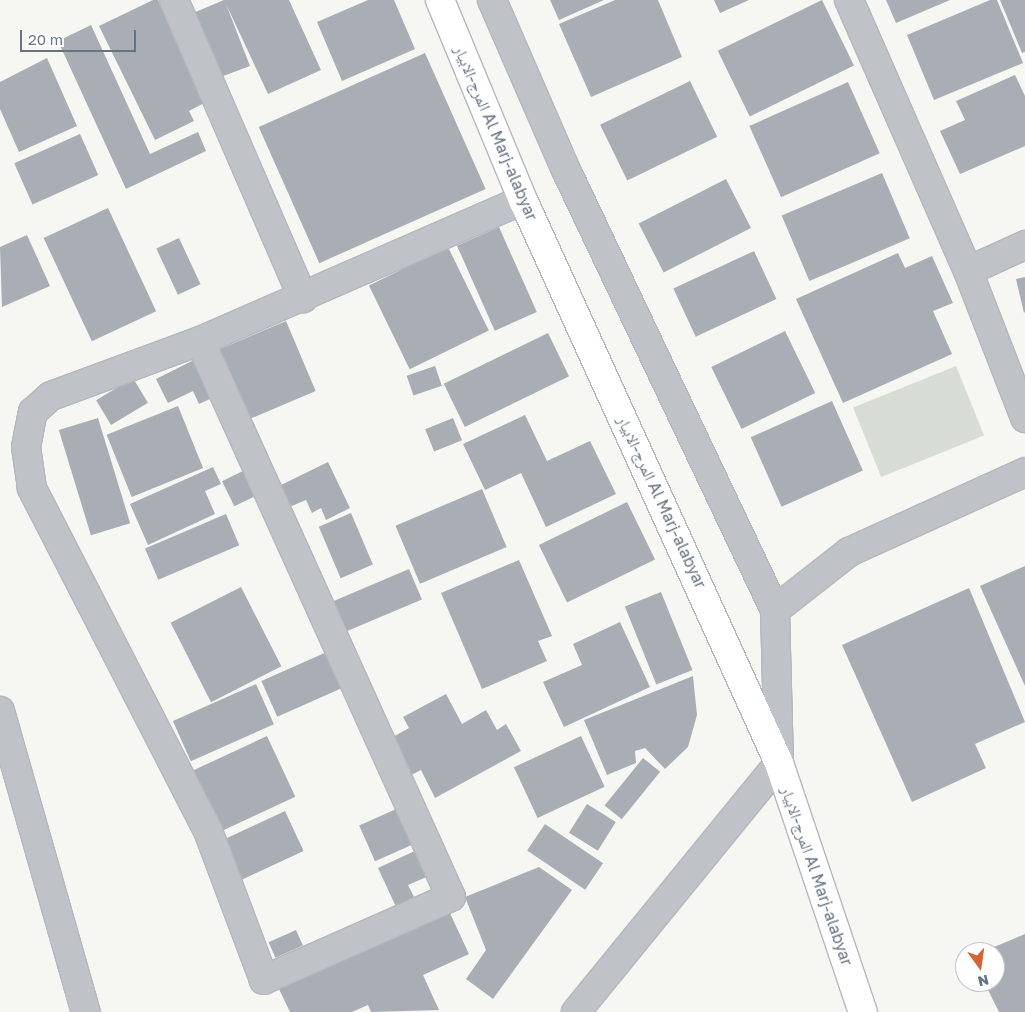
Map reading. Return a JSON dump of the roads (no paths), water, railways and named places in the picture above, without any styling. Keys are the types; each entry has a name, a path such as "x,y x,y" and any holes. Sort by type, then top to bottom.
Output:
{"main road":[{"name":"المرج-الابيار Al Marj-alabyar","path":"440,0 523,200 779,763 863,1012"}],"street":[{"path":"174,0 303,298"},
{"path":"492,0 566,170 775,610 779,763 576,1012"},
{"path":"849,0 968,271 1025,418"},
{"path":"200,341 451,897 264,980 208,830 32,488 26,448 34,412 51,396 200,341 303,298 523,200"},
{"path":"968,271 1025,245"},
{"path":"775,610 849,552 1025,472"},
{"path":"0,711 86,1012"}]}
